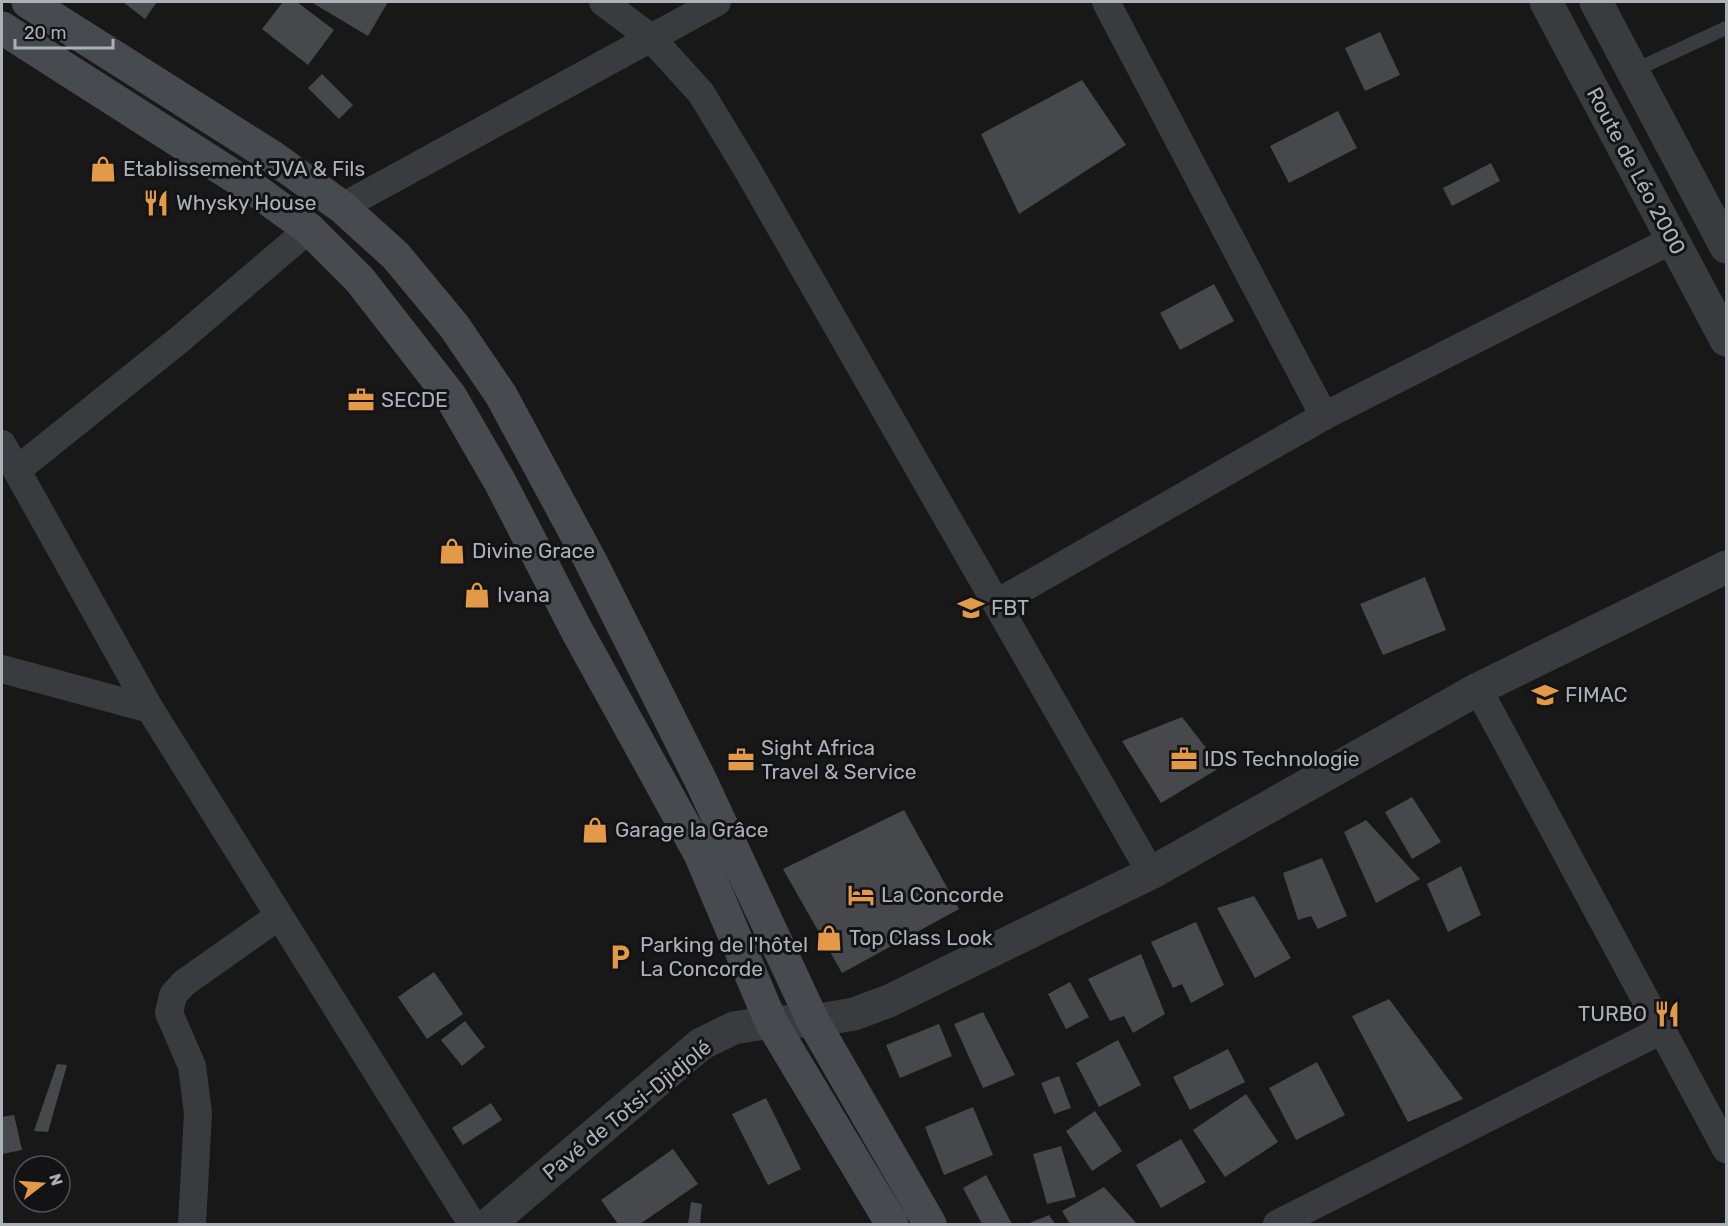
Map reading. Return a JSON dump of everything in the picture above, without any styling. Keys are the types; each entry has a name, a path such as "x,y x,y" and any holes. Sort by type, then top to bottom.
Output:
{"main road":[{"path":"28,2 271,156 342,207 396,256 454,326 501,394 590,560 700,779 813,1021 930,1224"},
{"path":"2,28 244,183 309,229 360,280 451,397 500,482 577,631 700,854 771,1022 891,1224"}],"street":[{"path":"603,2 651,38 701,93 1151,873"},
{"path":"342,207 717,2"},
{"path":"1106,2 1324,416"},
{"name":"Route de Léo 2000","path":"1546,2 1726,340"},
{"path":"1596,2 1726,247"},
{"path":"17,471 179,340 309,229"},
{"path":"997,603 1324,416 1672,240"},
{"path":"2,444 150,709 472,1224"},
{"name":"Pavé de Totsi-Djidjolé","path":"489,1224 701,1044 734,1028 771,1022 813,1021 854,1014 889,1001 1151,873 1478,689 1726,567"},
{"path":"2,669 150,709"},
{"path":"1478,689 1726,1149"},
{"path":"192,1224 198,1113 192,1066 169,1013 173,995 184,983 279,916"},
{"path":"1277,1224 1327,1213 1662,1030"}],"lane":[{"path":"1633,71 1726,28"}],"building":[{"path":"123,2 157,2 145,19"},
{"path":"283,2 297,2 334,30 308,65 262,29"},
{"path":"311,2 388,2 368,36"},
{"path":"1380,32 1400,75 1365,91 1345,48"},
{"path":"322,74 353,105 339,119 308,88"},
{"path":"1082,80 1126,145 1019,214 981,134"},
{"path":"1338,111 1357,148 1289,183 1270,146"},
{"path":"1491,163 1500,181 1452,206 1443,188"},
{"path":"1214,284 1234,321 1180,350 1160,313"},
{"path":"1425,577 1446,630 1383,655 1360,604"},
{"path":"1182,717 1221,767 1161,803 1122,741"},
{"path":"1412,797 1441,842 1412,859 1385,812"},
{"path":"904,810 959,909 842,973 783,869"},
{"path":"1366,820 1420,879 1376,903 1344,832"},
{"path":"1322,858 1347,916 1318,929 1311,916 1298,920 1283,873"},
{"path":"1461,866 1481,915 1448,932 1427,884"},
{"path":"1254,896 1291,958 1255,978 1217,908"},
{"path":"1196,922 1224,985 1191,1003 1182,984 1173,988 1151,942"},
{"path":"1141,954 1165,1014 1133,1033 1124,1016 1110,1021 1088,979"},
{"path":"434,972 463,1014 427,1039 398,997"},
{"path":"1070,982 1089,1017 1066,1029 1048,994"},
{"path":"1389,999 1463,1099 1408,1122 1352,1016"},
{"path":"983,1012 1015,1075 983,1088 954,1024"},
{"path":"465,1021 485,1047 462,1066 441,1040"},
{"path":"939,1024 952,1056 900,1078 886,1045"},
{"path":"1118,1040 1141,1085 1099,1107 1076,1063"},
{"path":"1228,1049 1245,1082 1190,1110 1173,1077"},
{"path":"1317,1062 1345,1115 1296,1140 1269,1088"},
{"path":"57,1064 67,1065 48,1132 34,1131"},
{"path":"1059,1076 1071,1108 1054,1114 1041,1083"},
{"path":"1246,1094 1278,1142 1225,1177 1193,1130"},
{"path":"766,1098 801,1169 768,1185 732,1114"},
{"path":"491,1103 502,1120 463,1145 452,1128"},
{"path":"973,1107 993,1155 944,1175 925,1127"},
{"path":"1095,1111 1122,1151 1092,1171 1066,1131"},
{"path":"14,1115 22,1150 2,1154 2,1117"},
{"path":"1181,1139 1206,1182 1161,1208 1136,1165"},
{"path":"1061,1146 1076,1197 1047,1204 1033,1154"},
{"path":"673,1149 698,1184 640,1224 618,1224 601,1200"},
{"path":"986,1175 1012,1224 982,1224 963,1188"},
{"path":"1104,1187 1137,1224 1070,1224 1062,1211"},
{"path":"691,1202 702,1204 700,1224 688,1224"},
{"path":"1049,1215 1055,1224 1027,1224"}],"place":[{"name":"Etablissement JVA & Fils","path":"103,169"},
{"name":"Whysky House","path":"156,203"},
{"name":"SECDE","path":"361,400"},
{"name":"Divine Grace","path":"452,551"},
{"name":"Ivana","path":"477,595"},
{"name":"FBT","path":"971,608"},
{"name":"FIMAC","path":"1545,695"},
{"name":"IDS Technologie","path":"1184,759"},
{"name":"Sight Africa Travel & Service","path":"741,760"},
{"name":"Garage la Grâce","path":"595,830"},
{"name":"La Concorde","path":"861,895"},
{"name":"Top Class Look","path":"829,938"},
{"name":"Parking de l'hôtel La Concorde","path":"620,957"},
{"name":"TURBO","path":"1667,1014"}]}
